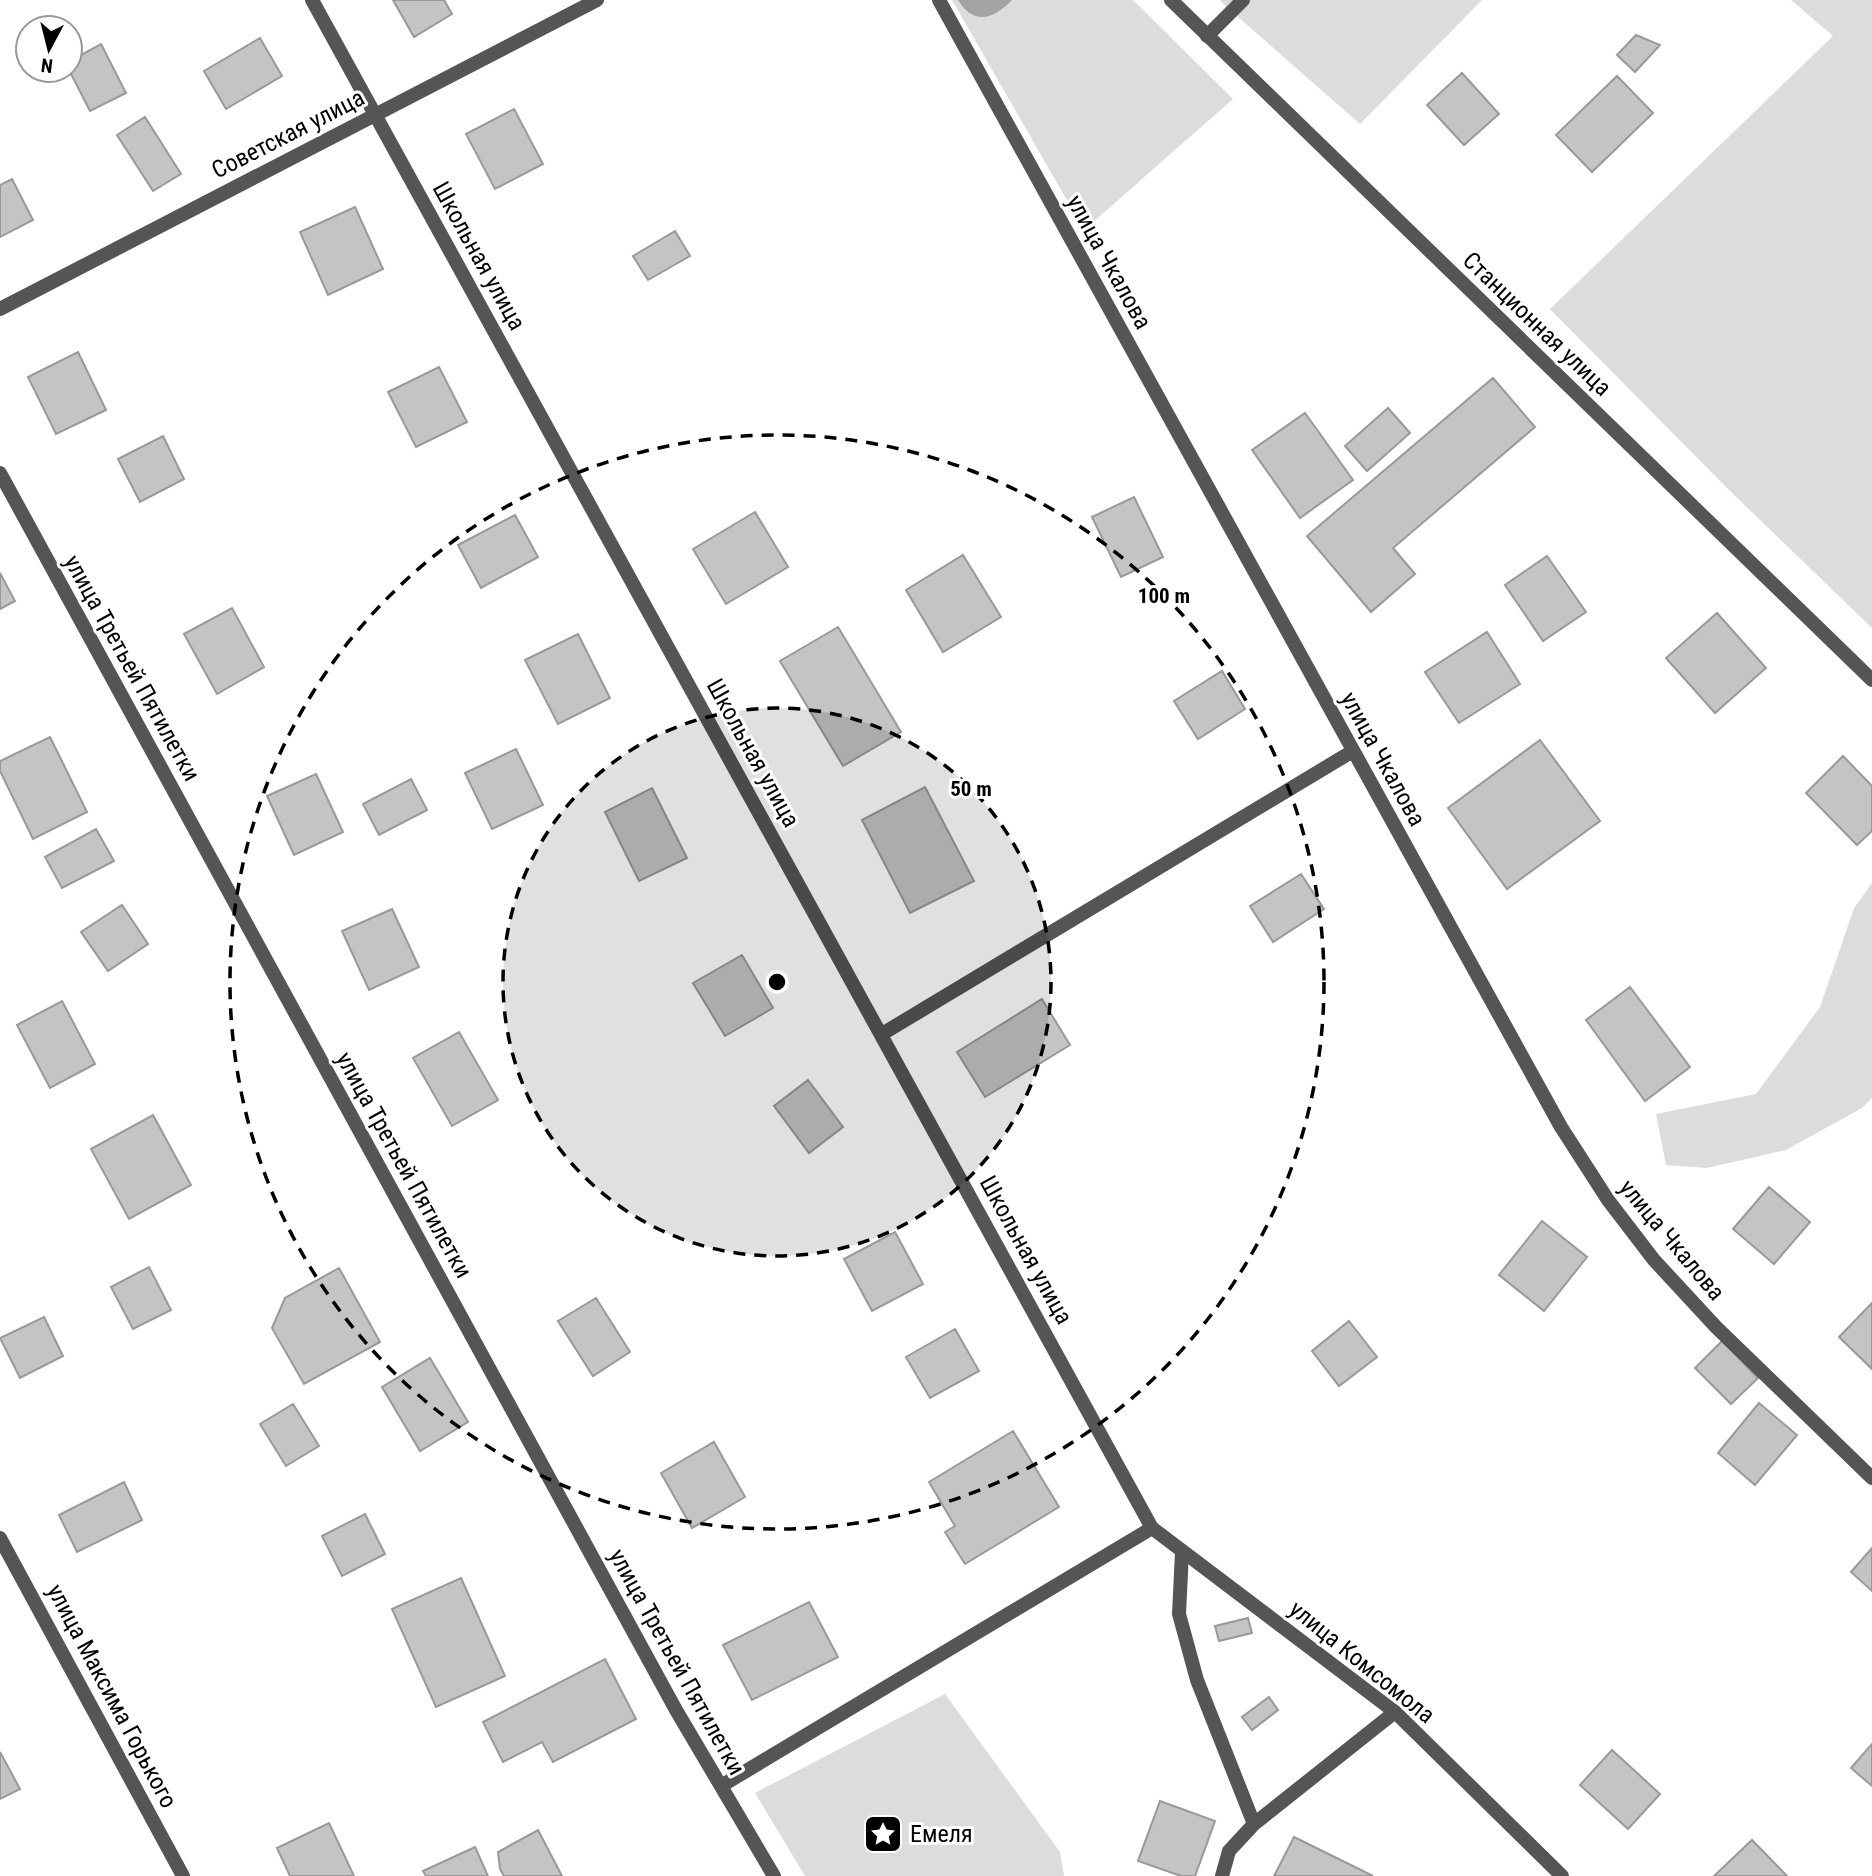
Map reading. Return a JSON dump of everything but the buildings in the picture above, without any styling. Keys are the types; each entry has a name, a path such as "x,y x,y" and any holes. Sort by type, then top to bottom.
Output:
{"street":[{"name":"Школьная улица","path":"312,0 1152,1528"},
{"name":"Советская улица","path":"0,309 597,0"},
{"name":"улица Чкалова","path":"939,0 1561,1127 1608,1200 1654,1260 1716,1327 1872,1478"},
{"name":"Станционная улица","path":"1171,0 1872,680"},
{"path":"1207,36 1243,0"},
{"name":"улица Третьей Пятилетки","path":"0,473 663,1685 774,1876"},
{"path":"882,1034 1353,751"},
{"path":"721,1786 1152,1528"},
{"name":"улица Комсомола","path":"1152,1528 1395,1712 1562,1876"},
{"name":"улица Максима Горького","path":"0,1538 183,1876"},
{"path":"1182,1552 1179,1614 1197,1681 1254,1824"},
{"path":"1222,1876 1229,1851 1254,1824 1395,1712"}],"shaded area":[{"path":"952,0 1133,0 1233,99 1084,230"},
{"path":"958,0 1012,0 998,12 984,17 971,14"},
{"path":"1221,0 1482,0 1360,124"},
{"path":"1791,0 1872,0 1872,628 1730,491 1550,309 1833,36"},
{"path":"1872,883 1872,1098 1862,1108 1786,1150 1707,1168 1666,1165 1656,1114 1756,1094 1820,1007 1854,908"},
{"path":"945,1694 1060,1852 1064,1876 805,1876 755,1793"}],"place":[{"name":"Емеля","path":"883,1834"}]}
